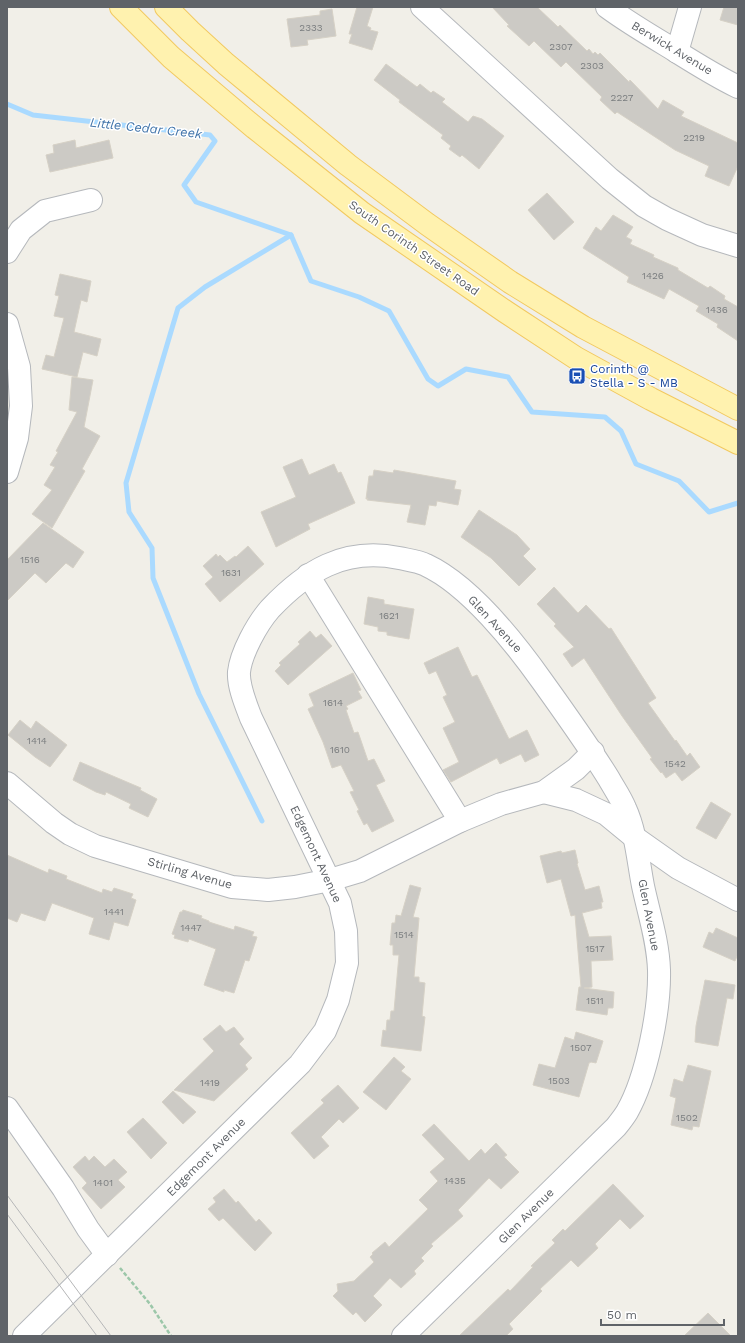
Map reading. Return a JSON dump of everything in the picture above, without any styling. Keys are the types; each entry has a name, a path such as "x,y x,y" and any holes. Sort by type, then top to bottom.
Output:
{"main road":[{"name":"South Corinth Street Road","path":"121,7 171,57 255,128 362,212 506,312 576,358 651,399 738,443"},
{"path":"166,7 226,64 348,165 427,224 510,282 583,327 738,409"}],"street":[{"path":"422,7 610,179 644,206 667,220 702,235 738,246"},
{"name":"Berwick Avenue","path":"607,7 620,17 677,52 738,87"},
{"path":"677,52 690,7"},
{"path":"7,252 21,230 45,212 91,200"},
{"path":"7,324 19,367 14,385 21,406 17,438 7,472"},
{"name":"Glen Avenue","path":"335,560 362,556 386,556 425,564 455,582 486,612 529,662 593,752 625,807 634,837 643,887 654,927 659,970 656,1016 647,1060 636,1093 627,1112 616,1127 403,1336"},
{"name":"Edgemont Avenue","path":"24,1336 300,1064 325,1031 338,1000 347,963 346,931 340,903 251,718 243,698 239,673 246,648 264,616 285,593 308,575 335,560"},
{"path":"308,575 460,821"},
{"name":"Stirling Avenue","path":"7,783 54,823 70,834 95,846 232,887 268,890 295,888 360,872 460,821 501,804 544,792 576,769 593,752"},
{"name":"Stirling Avenue","path":"544,792 576,800 606,814 634,837 678,868 738,900"},
{"path":"7,1108 63,1188 88,1229 107,1255"}],"path":[{"path":"107,1255 150,1304 171,1336"}],"building":[{"path":"357,7 373,7 367,26 371,28 370,30 378,32 372,50 349,43 352,34 349,34"},
{"path":"492,7 537,7 558,27 560,25 587,51 589,49 593,54 595,52 598,55 600,53 629,82 630,80 658,109 663,100 684,112 681,116 738,143 738,166 729,186 705,176 709,166 675,150 617,112 615,114 600,100 602,97 566,62 561,67 534,41 529,46 507,26 509,25"},
{"path":"724,7 738,7 738,25 720,20"},
{"path":"332,9 336,36 307,40 308,45 291,47 287,19 320,15 320,11"},
{"path":"386,64 417,87 420,84 431,93 433,91 445,99 442,102 468,122 473,116 482,119 504,136 479,169 462,155 460,157 449,149 451,146 441,138 443,135 399,102 400,100 374,80"},
{"path":"75,140 76,148 109,140 113,158 50,172 46,155 54,153 53,145"},
{"path":"547,193 574,222 554,240 528,210"},
{"path":"613,215 633,227 626,237 632,240 630,244 654,255 653,257 678,268 678,270 708,288 710,286 725,296 724,299 738,307 738,341 717,327 718,324 696,311 699,306 669,289 664,299 627,282 629,277 583,248 596,227 601,231"},
{"path":"60,274 91,281 87,302 81,300 74,332 101,339 97,356 83,352 77,377 42,369 46,355 54,357 64,318 54,316 59,296 55,295"},
{"path":"72,377 93,380 84,427 100,436 82,469 85,471 52,528 32,514 52,490 44,485 55,467 50,465 58,452 56,451 77,412 69,410"},
{"path":"302,459 309,475 334,464 338,473 341,472 355,503 308,524 310,529 276,547 261,512 296,497 283,467"},
{"path":"374,470 393,473 394,470 456,481 454,489 461,490 458,505 437,501 436,506 429,505 425,525 407,522 411,505 367,500 368,498 366,499 369,476 373,476"},
{"path":"479,510 517,535 530,549 523,556 536,569 519,586 491,558 461,537"},
{"path":"43,523 84,552 73,568 66,563 46,583 35,573 7,601 7,560"},
{"path":"248,546 264,564 220,602 205,584 213,577 203,566 216,554 218,557 220,555 227,562 235,556 236,557"},
{"path":"554,587 578,613 586,605 609,629 611,628 656,698 648,703 687,756 690,753 700,767 682,781 675,772 666,778 662,772 661,773 650,759 652,758 584,658 572,667 563,654 574,647 554,626 556,624 537,604"},
{"path":"368,597 384,600 384,604 414,609 409,639 387,635 387,632 378,631 378,627 364,624"},
{"path":"310,631 316,638 321,634 332,646 288,685 275,671 281,665 279,663 300,644 298,642"},
{"path":"458,647 472,677 477,675 509,739 527,730 539,755 525,762 521,754 500,764 497,758 451,782 443,770 459,762 443,728 455,722 443,697 447,695 436,671 429,674 424,663"},
{"path":"353,673 361,690 358,691 362,698 346,706 348,709 346,710 354,733 358,732 368,761 374,759 385,781 376,785 394,821 372,832 367,823 364,825 357,811 359,810 350,792 354,791 341,765 332,768 323,742 308,709 314,706 309,694"},
{"path":"20,720 31,729 36,721 67,745 50,767 8,735"},
{"path":"80,762 141,788 140,790 157,799 148,817 129,808 131,804 106,792 105,795 96,792 73,780"},
{"path":"711,802 731,814 716,839 696,828"},
{"path":"575,850 577,864 585,890 599,886 603,902 601,902 602,908 582,913 589,937 611,936 613,960 591,961 592,987 584,988 614,992 613,1008 608,1008 607,1015 576,1010 579,987 581,987 575,915 571,916 561,879 547,883 540,856 561,851 562,853"},
{"path":"7,855 48,873 49,869 67,876 66,879 102,893 103,889 112,892 114,888 133,894 131,898 136,900 128,926 114,922 109,940 89,934 94,918 52,903 45,921 21,913 17,922 7,918"},
{"path":"410,885 421,888 413,917 419,918 414,977 419,977 419,982 425,983 422,1016 425,1017 421,1051 381,1046 383,1030 386,1031 387,1020 390,1020 391,1011 394,1011 399,955 393,955 393,945 390,945 392,923 395,923 396,915 401,916"},
{"path":"183,910 202,916 201,918 209,922 234,930 235,926 254,932 252,936 257,937 249,961 245,960 234,993 224,990 224,992 204,985 216,949 189,939 188,942 174,938 175,935 172,934 180,912"},
{"path":"716,928 738,938 738,954 735,961 703,947 709,932 713,934"},
{"path":"705,980 735,985 733,999 727,998 718,1046 695,1042 696,1026"},
{"path":"220,1025 226,1032 234,1027 244,1039 239,1044 252,1058 245,1065 248,1069 214,1101 174,1090 214,1051 203,1039"},
{"path":"576,1032 603,1041 596,1063 589,1063 579,1097 533,1085 539,1064 555,1068 565,1037 574,1040"},
{"path":"394,1057 405,1067 401,1071 411,1079 386,1110 363,1092"},
{"path":"688,1065 711,1071 699,1127 693,1126 692,1130 671,1125 676,1098 670,1096 674,1079 683,1082"},
{"path":"338,1085 359,1108 343,1123 339,1119 321,1137 329,1146 314,1159 291,1133 324,1103 321,1100"},
{"path":"173,1091 196,1112 183,1124 162,1102"},
{"path":"143,1118 167,1143 151,1159 127,1132"},
{"path":"434,1124 469,1161 481,1149 485,1154 496,1143 507,1155 504,1157 519,1172 501,1189 489,1178 458,1210 463,1216 431,1244 433,1246 421,1258 424,1261 414,1271 416,1274 401,1288 390,1278 373,1296 382,1305 365,1322 356,1312 353,1315 333,1296 338,1291 337,1284 354,1281 374,1262 370,1257 373,1254 372,1253 385,1242 389,1247 428,1209 419,1200 438,1181 430,1172 445,1159 422,1135"},
{"path":"85,1156 89,1161 94,1156 105,1167 114,1159 127,1172 118,1180 125,1187 101,1209 82,1188 87,1183 73,1167"},
{"path":"613,1184 644,1216 630,1229 620,1219 595,1244 598,1248 578,1267 571,1260 540,1289 542,1291 509,1324 513,1329 506,1336 459,1336 508,1289 510,1291 533,1267 531,1266 555,1243 552,1240 563,1229 565,1231"},
{"path":"224,1189 236,1203 238,1201 256,1222 259,1219 272,1233 255,1251 223,1218 219,1221 208,1209 216,1202 213,1198"},
{"path":"708,1313 731,1336 684,1336"}],"waterway":[{"name":"Little Cedar Creek","path":"7,104 33,115 210,135 215,141 184,185 196,202 291,235 311,281 359,297 389,311 428,379 438,386 466,369 508,377 532,412 605,417 621,431 636,464 679,481 709,512 738,503"},
{"path":"262,821 199,694 153,578 152,548 129,512 126,483 178,308 205,287 291,235"}],"tram line":[{"path":"7,1195 111,1336"},
{"path":"7,1214 97,1336"}],"place":[{"name":"Corinth @ Stella - S - MB","path":"577,376"}]}
